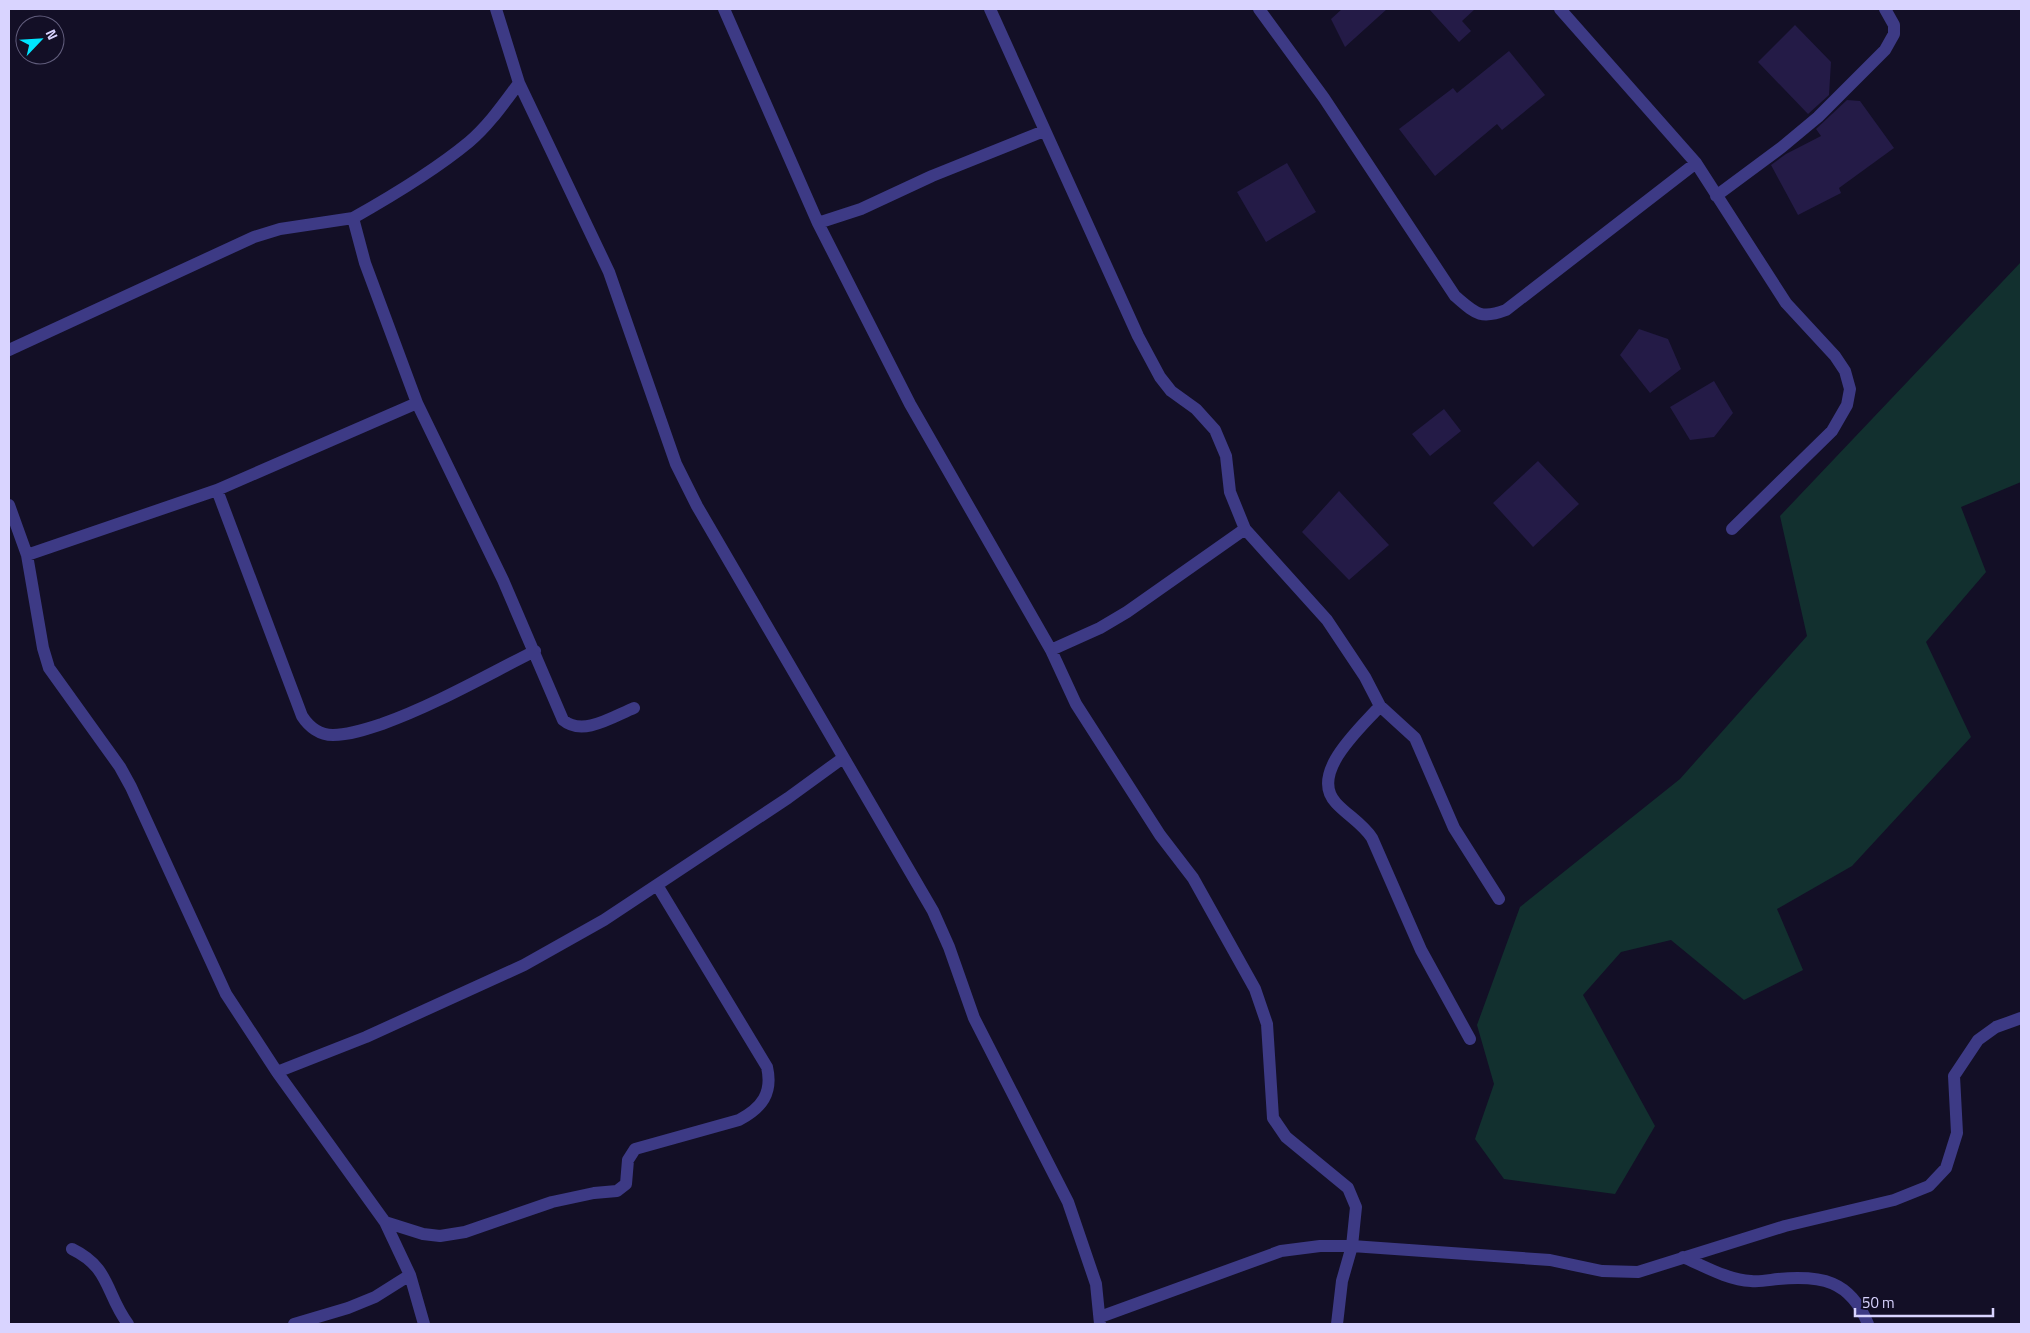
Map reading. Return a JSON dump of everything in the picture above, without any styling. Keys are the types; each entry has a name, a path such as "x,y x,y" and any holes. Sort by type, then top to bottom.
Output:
{"street":[{"path":"496,9 519,83 609,272 676,464 697,506 933,911 949,947 974,1018 1068,1202 1096,1284 1100,1320 1281,1251 1320,1246 1352,1246 1550,1260 1602,1271 1638,1272 1785,1226 1894,1200 1929,1186 1946,1168 1957,1133 1954,1076 1978,1040 1996,1027 2021,1018"},
{"path":"724,9 818,222 910,404 1050,650 1076,704 1160,835 1194,878 1255,989 1267,1024 1273,1118 1286,1137 1348,1188 1356,1207 1352,1246 1342,1282 1337,1324"},
{"path":"990,9 1138,336 1160,378 1171,391 1196,409 1215,430 1226,456 1230,492 1245,529 1327,620 1365,677 1380,706 1415,738 1454,828 1499,899"},
{"path":"1259,9 1324,98 1455,296 1483,316 1506,310 1696,164"},
{"path":"1560,9 1696,164 1786,303 1835,356 1845,371 1850,389 1847,405 1832,431 1732,529"},
{"path":"1716,196 1782,147 1818,117 1885,50 1894,34 1894,25 1885,9"},
{"path":"9,350 254,237 280,229 353,218 433,169 470,141 493,117 519,83"},
{"path":"818,222 861,209 932,176 1044,131"},
{"path":"353,218 366,263 417,403 503,580 535,650 557,709 568,725 576,727 589,726 634,708"},
{"path":"27,555 217,490 417,403"},
{"path":"217,490 302,716 307,725 314,729 334,735 372,727 412,713 535,650"},
{"path":"9,505 27,555 43,648 49,668 128,780 226,994 277,1072 385,1222 410,1275 424,1324"},
{"path":"1050,650 1100,628 1127,612 1245,529"},
{"path":"1380,706 1334,761 1328,777 1328,787 1336,802 1364,826 1372,838 1421,950 1470,1039"},
{"path":"277,1072 366,1037 524,965 604,920 788,798 843,758"},
{"path":"385,1222 423,1234 440,1236 465,1232 552,1202 594,1193 616,1191 626,1184 628,1160 635,1150 739,1120 751,1114 767,1094 770,1082 767,1067 656,885"},
{"path":"72,1249 88,1257 98,1266 120,1314 128,1324"},
{"path":"1683,1257 1737,1279 1752,1282 1803,1277 1823,1279 1842,1288 1856,1302 1868,1324"},
{"path":"294,1324 348,1308 375,1297 410,1275"}],"green space":[{"path":"2021,262 2021,482 1961,507 1986,572 1926,642 1971,737 1852,866 1777,909 1803,970 1744,1000 1671,940 1621,952 1583,995 1655,1126 1615,1194 1504,1179 1475,1139 1494,1084 1477,1025 1520,907 1680,779 1807,636 1780,516"}],"building":[{"path":"1342,9 1387,9 1345,47 1331,19"},
{"path":"1429,9 1475,9 1462,21 1471,31 1459,42"},
{"path":"1795,25 1831,62 1829,95 1808,114 1758,62"},
{"path":"1509,51 1545,95 1502,130 1497,124 1435,176 1399,129 1453,88 1457,93"},
{"path":"1847,100 1860,101 1894,148 1839,188 1841,193 1798,215 1771,165 1786,154 1821,136 1816,129"},
{"path":"1287,163 1316,212 1266,242 1237,192"},
{"path":"1639,329 1668,339 1681,369 1650,393 1620,355"},
{"path":"1714,381 1733,413 1714,437 1690,440 1670,407"},
{"path":"1444,409 1461,431 1430,456 1412,434"},
{"path":"1538,461 1579,504 1533,547 1493,503"},
{"path":"1339,491 1389,545 1349,580 1302,532"}]}
